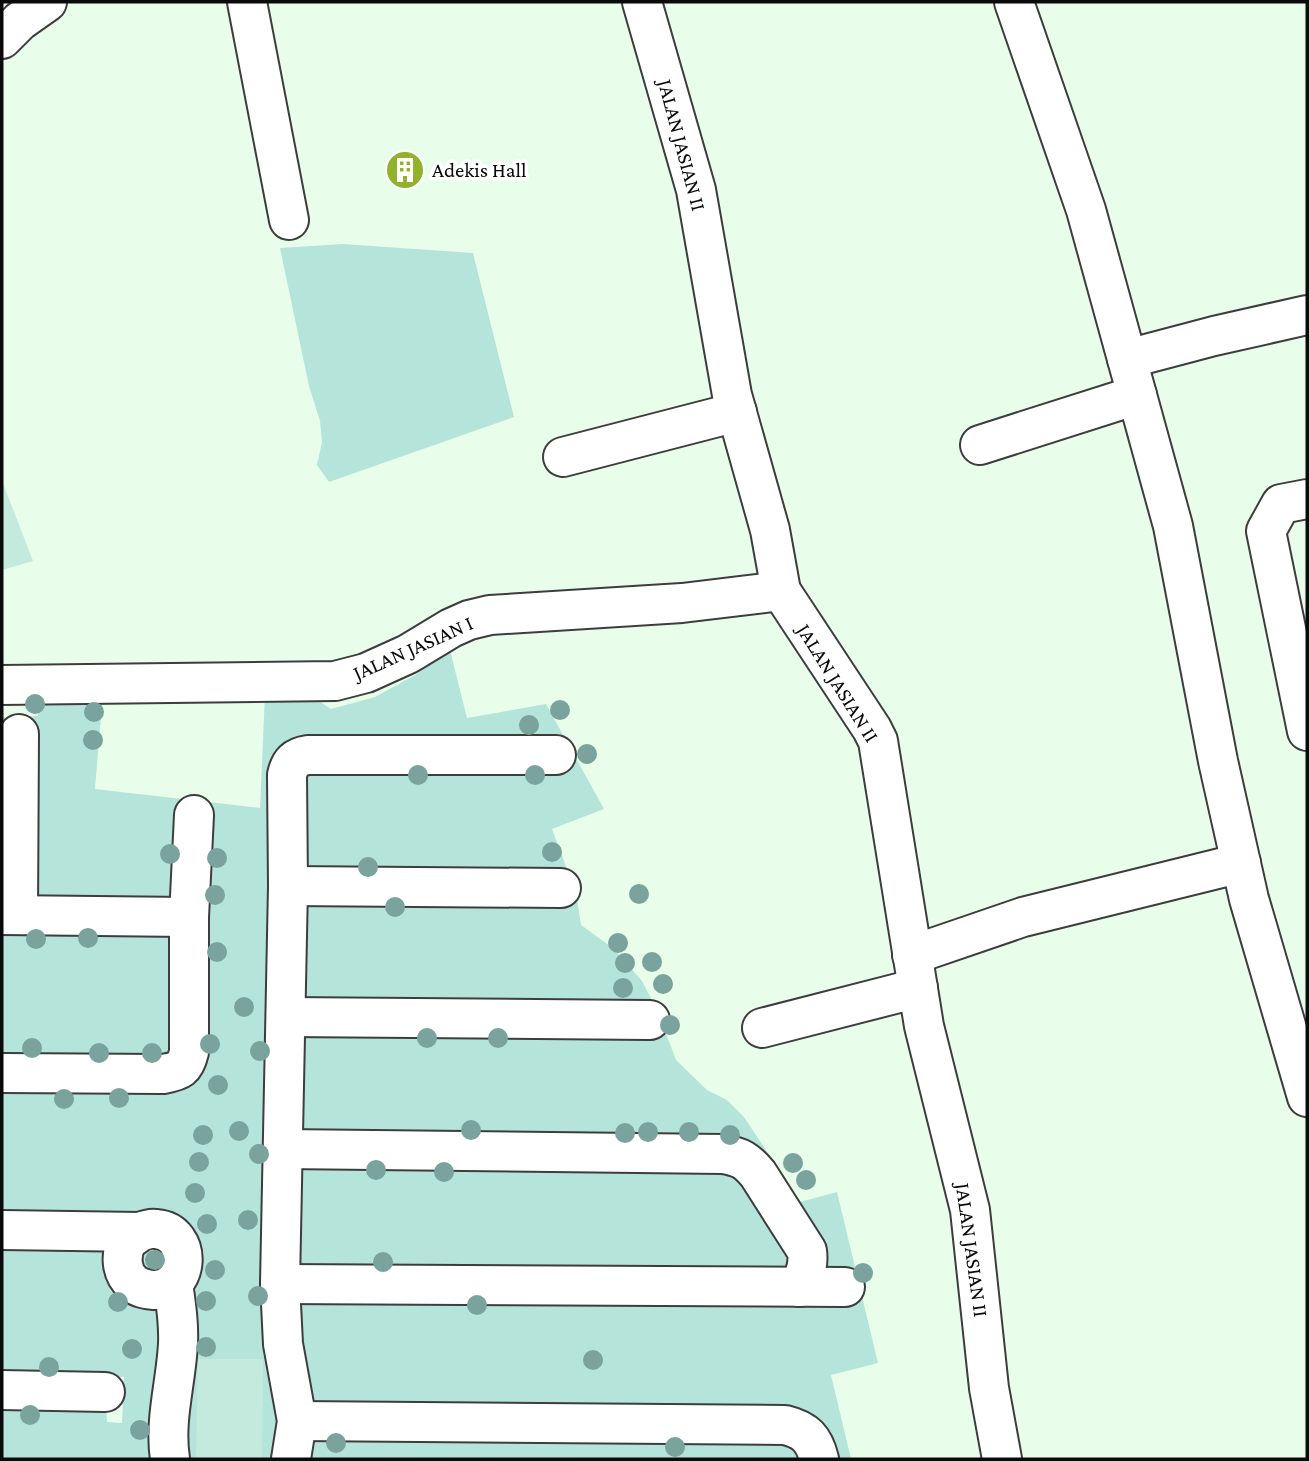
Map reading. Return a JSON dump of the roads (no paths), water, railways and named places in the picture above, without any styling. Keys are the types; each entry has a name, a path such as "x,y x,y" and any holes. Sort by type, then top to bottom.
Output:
{"street":[{"path":"2,39 20,21 47,2"},
{"path":"247,2 289,220"},
{"name":"JALAN JASIAN II","path":"642,2 696,190 732,395 769,530 781,591 878,741 924,1026 970,1210 989,1388 1002,1459"},
{"path":"1014,2 1086,210 1173,526 1218,761 1249,899 1307,1097"},
{"path":"980,445 1132,377 1213,336 1307,315"},
{"path":"563,457 737,412"},
{"path":"1307,499 1281,504 1266,531 1307,731"},
{"name":"JALAN JASIAN I","path":"2,684 335,681 366,673 408,654 451,628 490,615 682,603 781,591"},
{"path":"19,734 10,915 189,917"},
{"path":"291,1459 296,1421 283,1344 280,1284 289,767 293,760 309,755 556,755"},
{"path":"2,1073 163,1074 178,1071 187,1062 189,917 194,815"},
{"path":"762,1028 915,972 1023,917 1241,863"},
{"path":"288,886 561,888"},
{"path":"286,1017 650,1020"},
{"path":"283,1150 723,1154 740,1157 758,1174 807,1251 806,1271 799,1287"},
{"path":"2,1230 140,1231 155,1228 169,1233 180,1243 184,1257 182,1272 173,1283 178,1313 178,1345 168,1430 170,1459"},
{"path":"280,1284 845,1287"},
{"path":"2,1390 105,1392"},
{"path":"296,1421 785,1425 797,1428 807,1435 814,1443 819,1459"}],"place":[{"name":"Adekis Hall","path":"405,170"}]}
